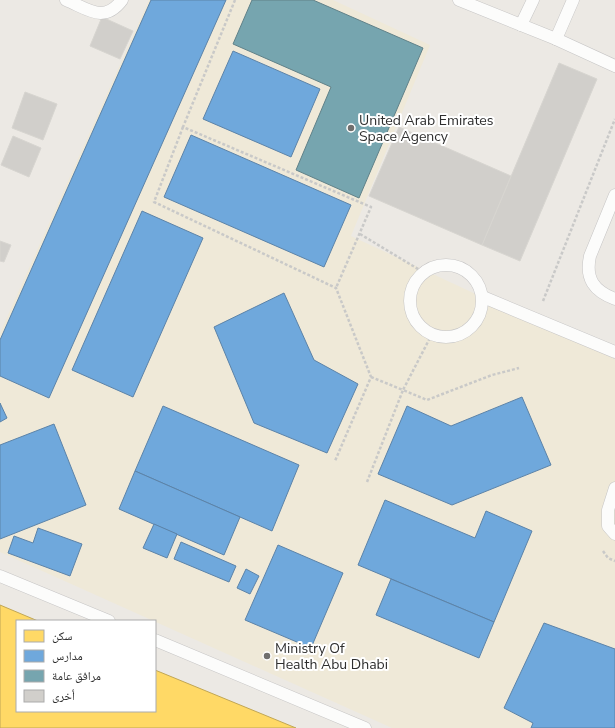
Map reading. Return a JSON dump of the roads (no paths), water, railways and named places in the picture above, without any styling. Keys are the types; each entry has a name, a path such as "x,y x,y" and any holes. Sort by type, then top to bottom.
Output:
{"lane":[{"path":"66,0 96,13 104,14 111,11 122,0"},
{"path":"459,0 556,39 615,66"},
{"path":"521,25 533,0"},
{"path":"556,39 573,0"},
{"path":"615,195 590,256 588,265 592,282 598,290 605,296 615,300"},
{"path":"445,264 456,265 466,270 474,277 480,286 483,297 482,310 477,321 468,330 457,336 444,337 432,334 421,328 414,318 410,306 410,293 415,281 423,272 434,266 445,264"},
{"path":"483,297 615,352"},
{"path":"615,488 608,510 608,526 615,534"},
{"path":"0,576 107,620"},
{"path":"156,640 365,728"}],"place":[{"name":"United Arab Emirates Space Agency","path":"351,128"},
{"name":"Ministry Of Health Abu Dhabi","path":"267,656"}]}
